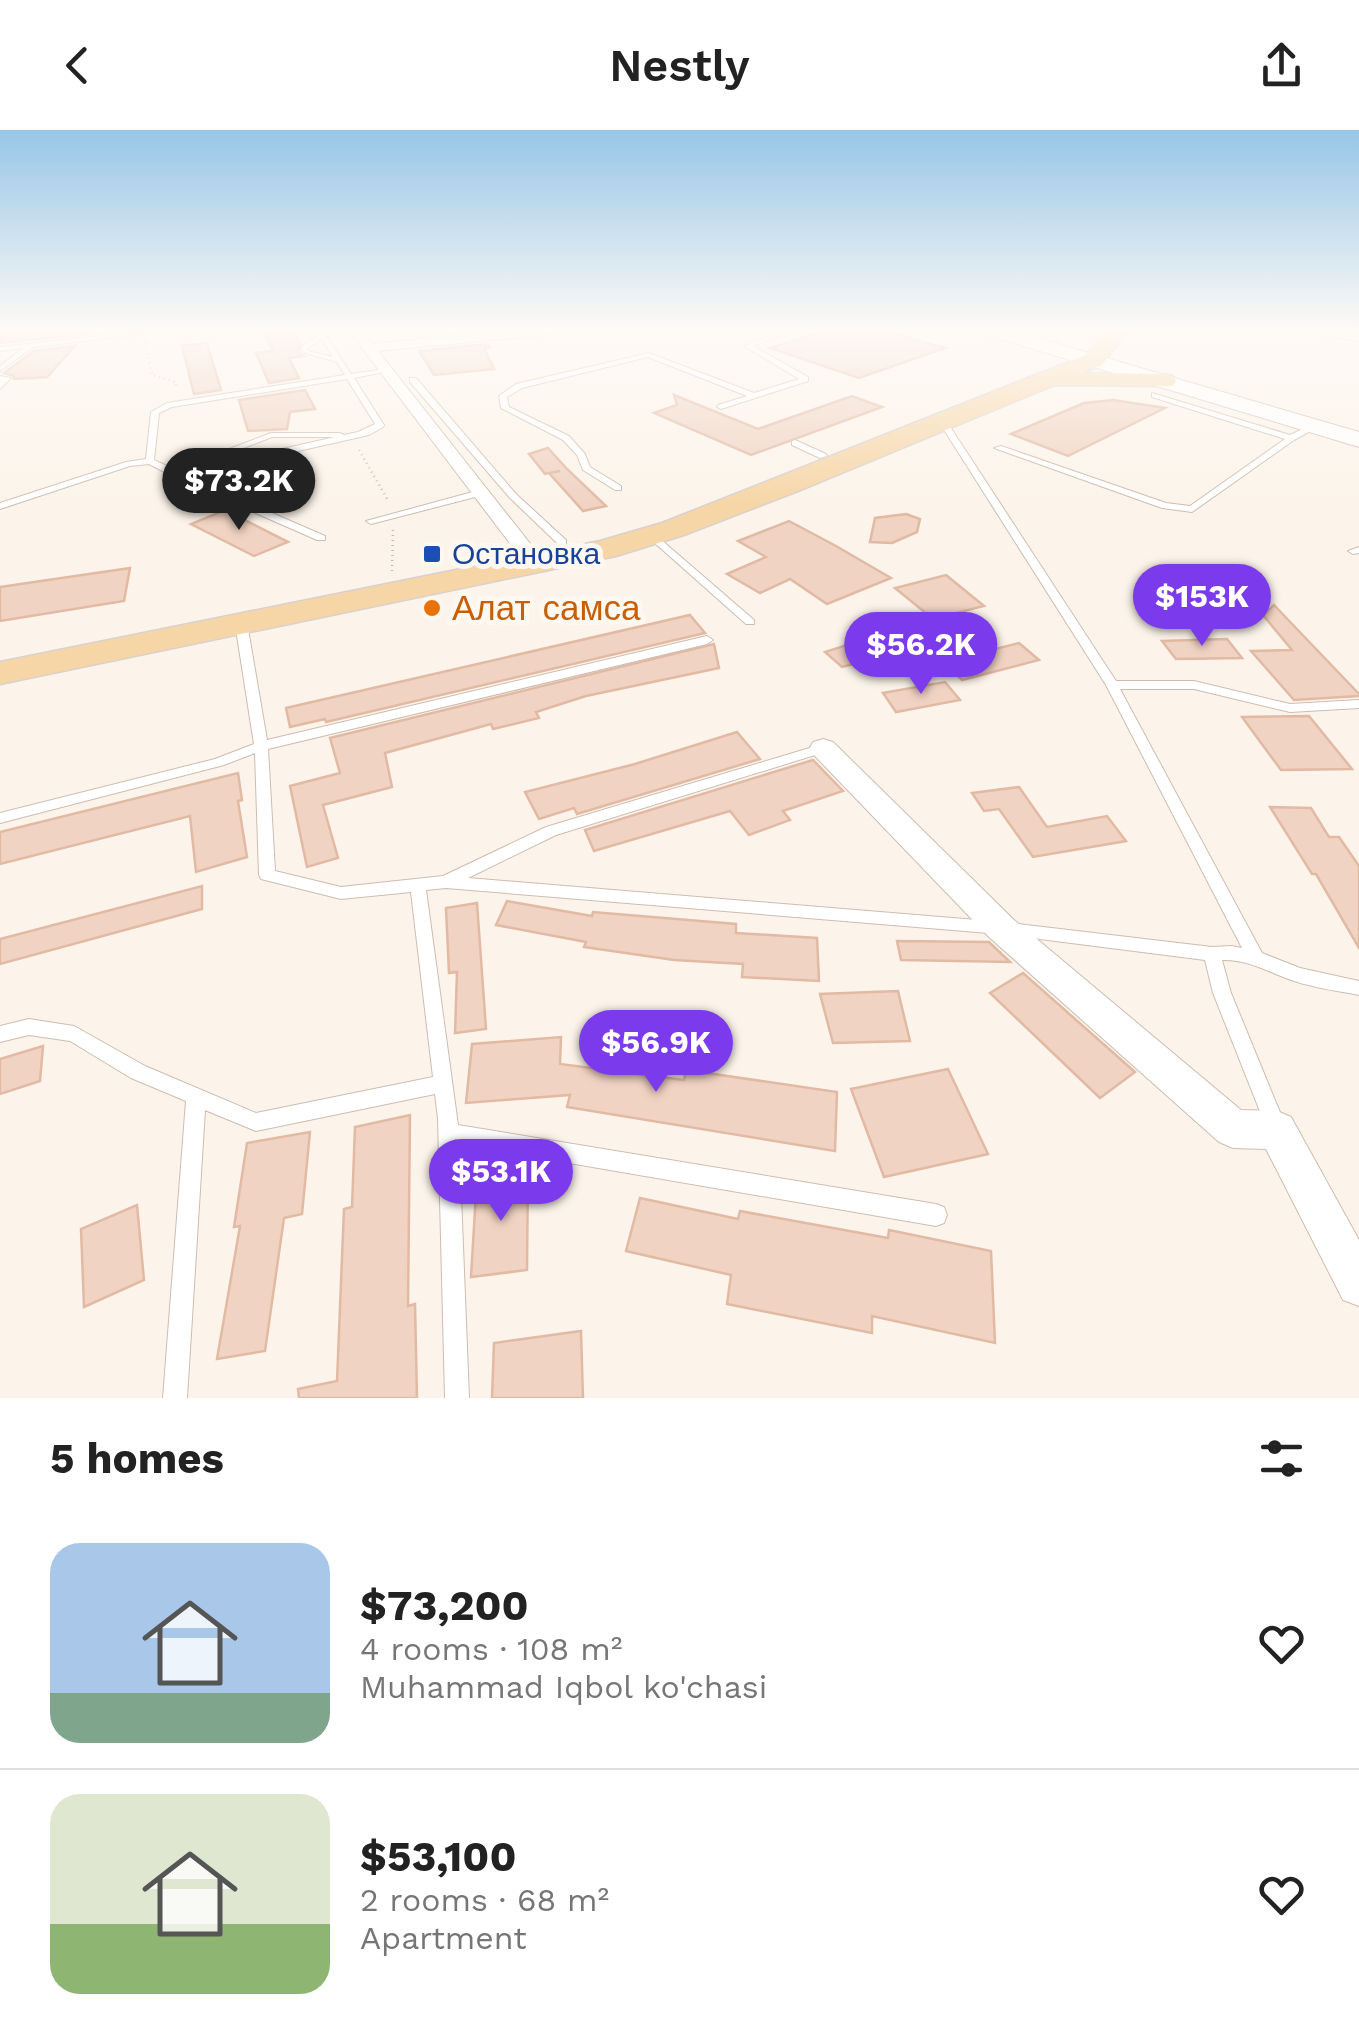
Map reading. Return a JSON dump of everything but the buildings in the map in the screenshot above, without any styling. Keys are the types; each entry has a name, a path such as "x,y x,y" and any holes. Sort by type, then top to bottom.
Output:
{"main road":[{"path":"0,655 525,550 649,521 809,450 991,387"},
{"path":"0,673 652,536 1030,387"},
{"path":"1157,387 1359,440"},
{"path":"1206,387 1359,430"}],"street":[{"path":"398,387 525,550"},
{"path":"823,748 1001,928 1233,1129 1277,1130 1359,1284"}],"lane":[{"path":"150,461 155,412 177,404 281,387"},
{"path":"176,473 366,433 380,425 357,387"},
{"path":"419,387 513,496 562,542"},
{"path":"517,387 503,396 504,408 566,438 582,454 586,468 618,488"},
{"path":"731,387 754,396"},
{"path":"721,407 780,387"},
{"path":"1160,388 1292,438"},
{"path":"943,422 1112,685 1256,958"},
{"path":"998,448 1165,506 1192,508 1314,426"},
{"path":"176,473 270,434 366,433"},
{"path":"0,506 128,464 150,461 320,538"},
{"path":"371,520 480,492"},
{"path":"652,536 750,622"},
{"path":"241,623 260,746 267,875 341,893 446,882 1001,928 1212,954 1232,953 1298,975 1359,988"},
{"path":"0,818 219,762 260,746 707,640"},
{"path":"1112,685 1194,685 1290,708 1359,704"},
{"path":"446,882 551,831 823,748"},
{"path":"418,886 448,1133 457,1398"},
{"path":"1212,954 1222,992 1277,1130"},
{"path":"0,1034 29,1028 74,1034 138,1072 256,1122 443,1084"},
{"path":"175,1398 196,1096"},
{"path":"448,1133 936,1215"}],"path":[{"path":"176,387 177,404"}],"place":[{"name":"Остановка","path":"432,554"},
{"name":"Алат самса","path":"432,608"}]}
